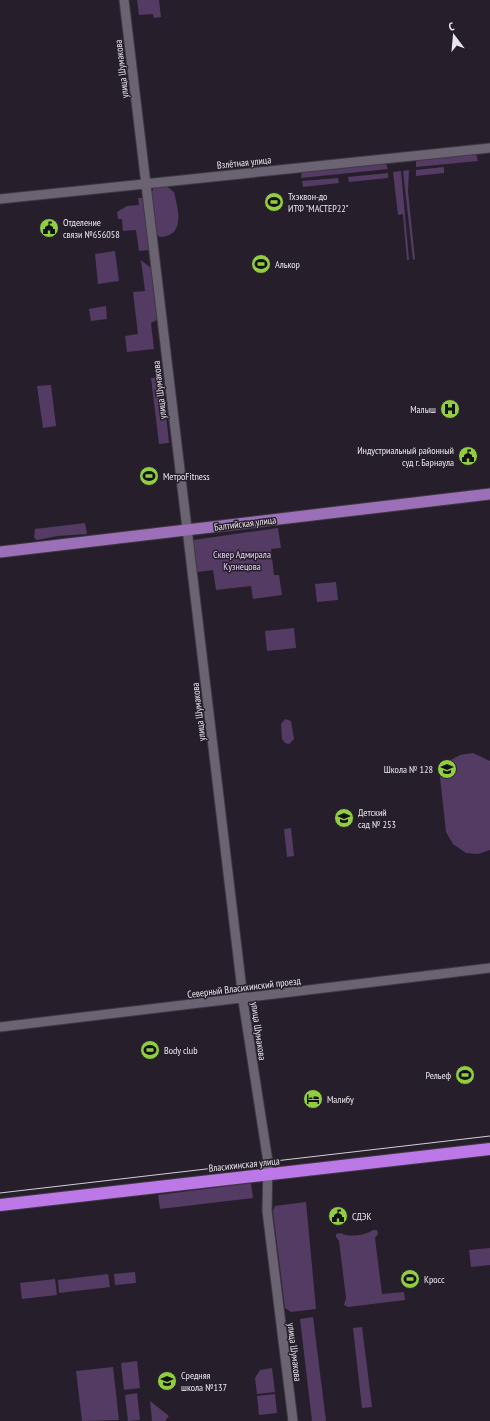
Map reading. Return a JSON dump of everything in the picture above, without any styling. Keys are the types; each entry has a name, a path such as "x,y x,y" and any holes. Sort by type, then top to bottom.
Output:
{"highway":[{"name":"Власихинская улица","path":"0,1205 490,1149"}],"main road":[{"name":"Балтийская улица","path":"0,552 490,494"}],"street":[{"name":"улица Шумакова","path":"124,0 243,998 268,1162 267,1211 293,1421"},
{"name":"Взлётная улица","path":"0,198 490,148"},
{"name":"Северный Власихинский проезд","path":"0,1027 490,968"}],"green space":[{"path":"137,0 159,0 161,17 154,18 153,14 139,15"},
{"path":"476,153 478,161 416,167 416,160"},
{"path":"385,162 388,169 301,178 302,171"},
{"path":"444,167 444,173 416,176 416,170"},
{"path":"409,170 408,191 415,259 413,260 403,171"},
{"path":"401,171 409,260 407,260 403,214 398,215 393,172"},
{"path":"388,173 388,178 349,182 348,177"},
{"path":"338,178 339,183 303,187 302,181"},
{"path":"165,185 174,192 178,220 177,227 174,232 160,237 156,234 151,194 154,187"},
{"path":"138,198 143,198 149,250 139,251 136,230 123,231 122,219 118,219 117,212 127,206 139,205"},
{"path":"115,251 119,281 98,284 95,254"},
{"path":"141,260 151,268 157,320 151,323 154,349 127,352 125,336 138,334 133,292 145,291"},
{"path":"106,306 107,319 91,321 89,309"},
{"path":"162,377 169,443 159,444 151,378"},
{"path":"51,385 56,426 43,428 37,386"},
{"path":"85,523 87,534 58,536 37,540 34,538 35,529"},
{"name":"Сквер Адмирала Кузнецова","path":"278,528 281,548 271,549 274,575 279,575 282,595 253,599 251,586 216,590 213,570 197,572 193,540"},
{"path":"336,582 338,600 317,602 315,584"},
{"path":"294,628 296,648 267,651 265,631"},
{"path":"285,719 291,721 294,739 289,744 285,743 282,739 281,724"},
{"path":"473,753 490,761 490,850 478,854 466,853 453,844 446,832 440,777 449,761 460,755"},
{"path":"291,828 294,856 287,857 284,829"},
{"path":"251,1183 253,1198 160,1209 158,1195"},
{"path":"306,1202 316,1309 291,1312 285,1308 273,1211 275,1206"},
{"path":"377,1230 378,1234 375,1238 382,1294 404,1292 405,1300 348,1307 344,1305 346,1298 339,1241 336,1234 341,1233 344,1235 357,1235"},
{"path":"490,1248 490,1265 471,1267 469,1250"},
{"path":"135,1272 136,1283 115,1285 114,1274"},
{"path":"108,1274 110,1287 59,1293 58,1280"},
{"path":"55,1279 57,1295 22,1299 20,1283"},
{"path":"313,1317 326,1421 312,1421 300,1319"},
{"path":"362,1327 372,1407 362,1408 353,1328"},
{"path":"137,1361 140,1388 124,1390 121,1363"},
{"path":"113,1367 119,1420 82,1421 76,1371"},
{"path":"272,1368 275,1392 257,1394 255,1378 260,1370"},
{"path":"137,1393 140,1420 128,1421 125,1395"},
{"path":"275,1394 277,1413 259,1415 257,1396"},
{"path":"150,1401 169,1416 165,1421 152,1421"}],"tram line":[{"path":"0,1193 490,1136"}],"place":[{"name":"Тхэквон-до ИТФ \"МАСТЕР22\"","path":"274,202"},
{"name":"Отделение связи №656058","path":"49,228"},
{"name":"Алькор","path":"261,264"},
{"name":"Малыш","path":"450,409"},
{"name":"Индустриальный районный суд г. Барнаула","path":"468,456"},
{"name":"МетроFitness","path":"149,476"},
{"name":"Школа № 128","path":"447,769"},
{"name":"Детский сад № 253","path":"344,818"},
{"name":"Body club","path":"150,1050"},
{"name":"Рельеф","path":"465,1075"},
{"name":"Малибу","path":"313,1099"},
{"name":"СДЭК","path":"338,1216"},
{"name":"Кросс","path":"410,1279"},
{"name":"Средняя школа №137","path":"167,1381"}]}
